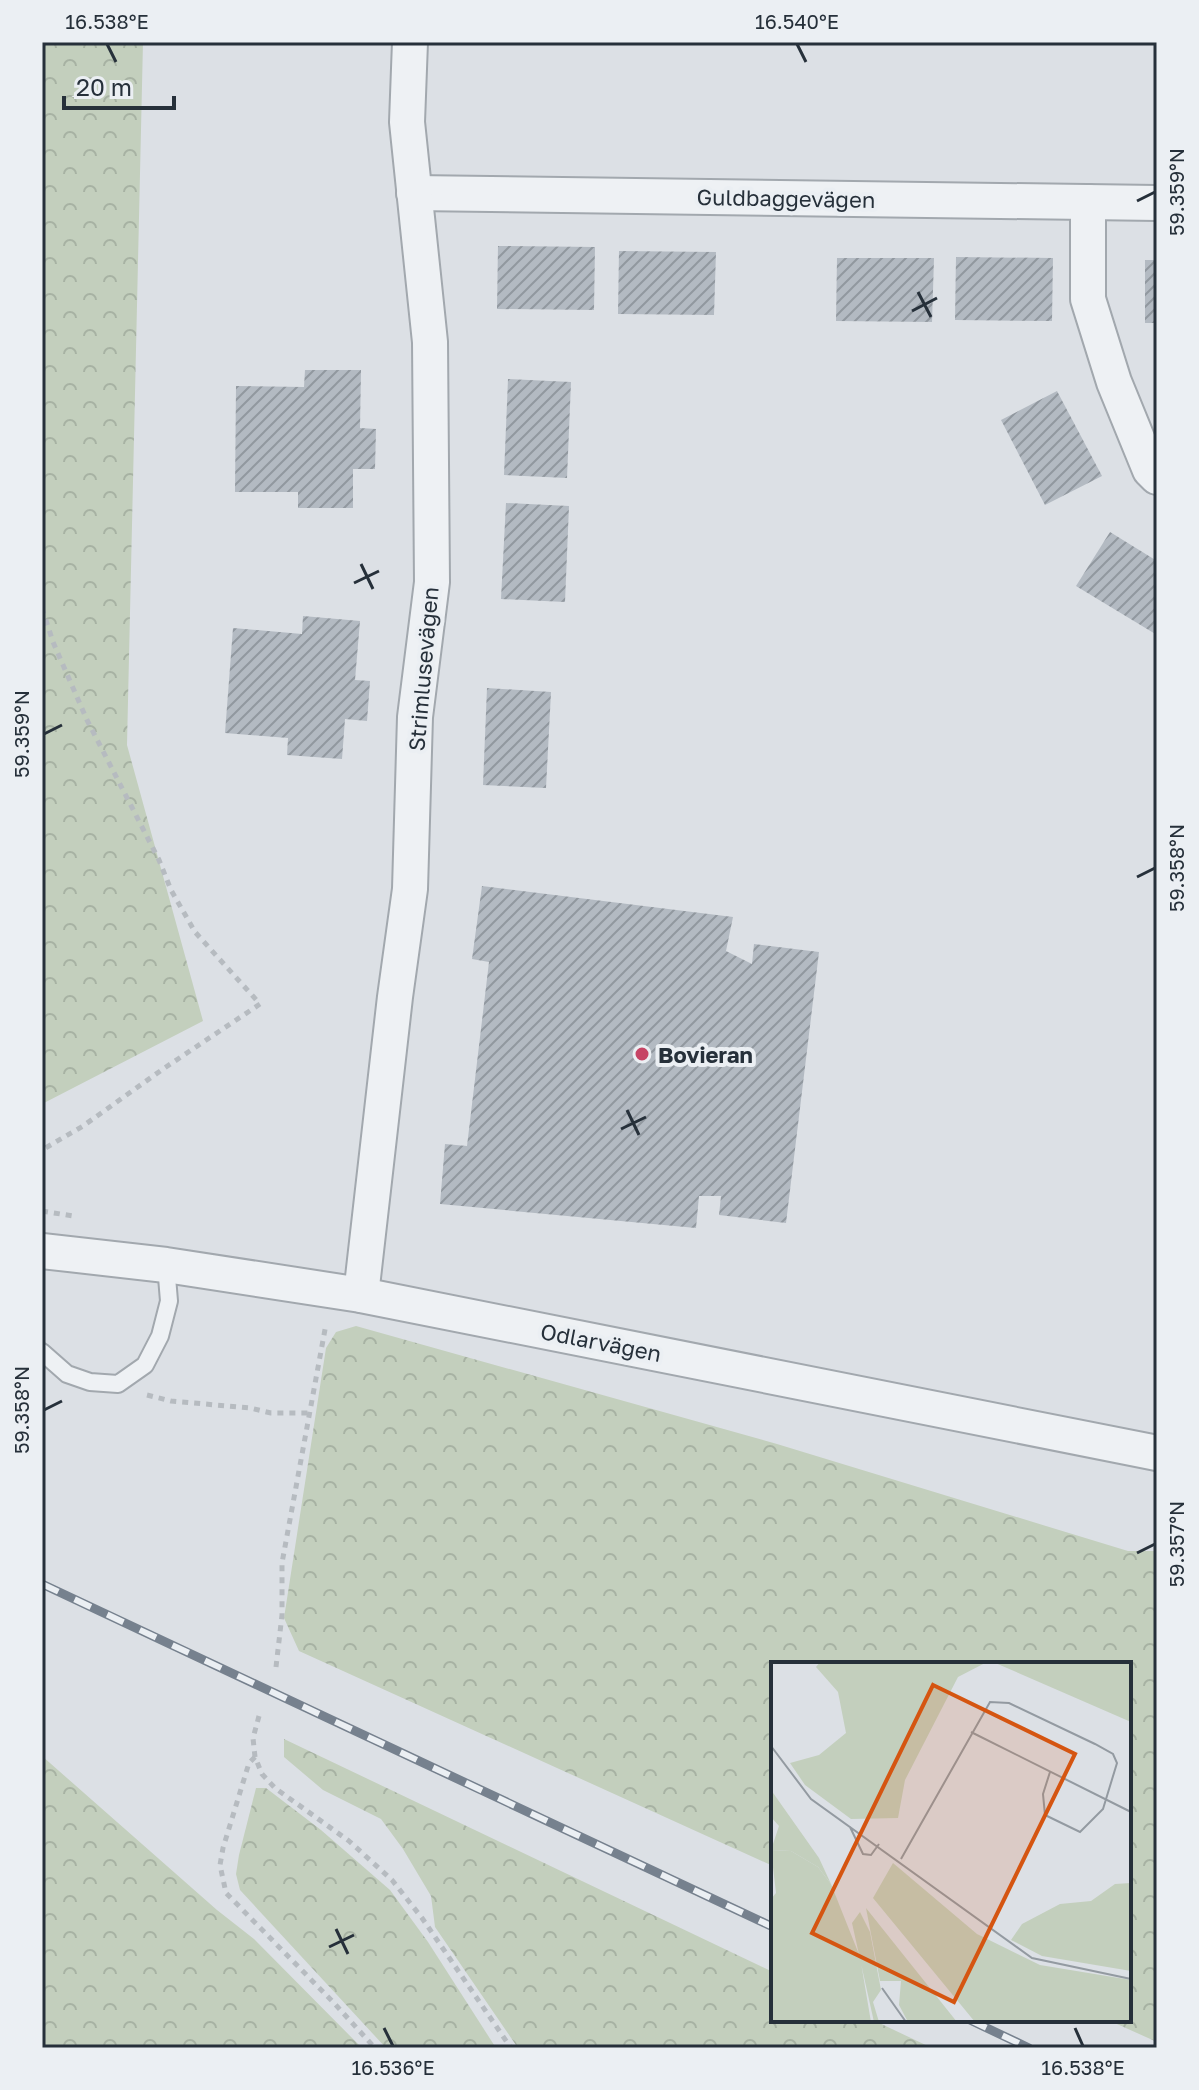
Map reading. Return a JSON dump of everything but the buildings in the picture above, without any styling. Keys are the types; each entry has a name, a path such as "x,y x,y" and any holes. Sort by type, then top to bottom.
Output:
{"street":[{"name":"Strimlusevägen","path":"346,1292 410,889 415,717 432,582 430,342 407,122 410,42"},
{"name":"Guldbaggevägen","path":"414,193 1157,203"},
{"path":"1088,202 1088,299 1114,382 1150,470 1157,477"},
{"name":"Odlarvägen","path":"42,1251 166,1265 346,1292 1157,1453"}],"lane":[{"path":"42,1352 67,1374 90,1382 118,1384 145,1365 160,1336 169,1301 166,1265"}],"path":[{"path":"42,608 53,642 87,720 159,860 171,890 195,932 260,1004 83,1126 42,1150"},
{"path":"276,1667 282,1615 282,1563 308,1413 346,1292"},
{"path":"144,1395 271,1413 308,1413"},
{"path":"259,1716 253,1738 255,1757 262,1774 275,1788 349,1841 392,1880 422,1918 511,2048"},
{"path":"255,1757 249,1763 223,1848 220,1865 226,1893 375,2048"}],"green space":[{"path":"42,42 143,42 127,745 203,1021 42,1104"},
{"path":"356,1326 777,1444 1128,1551 1157,1551 1157,2042 1112,2022 1131,2022 1131,1662 771,1662 771,1865 299,1651 284,1618 326,1348 336,1332"},
{"path":"284,1739 771,1971 771,2022 877,2022 932,2048 518,2048 435,1927 431,1896 381,1819 323,1790 284,1757"},
{"path":"42,1756 254,1939 362,2048 42,2048"},
{"path":"256,1788 266,1788 321,1830 390,1890 428,1942 496,2048 386,2048 240,1890 236,1874"}],"railway":[{"path":"42,1584 771,1926"},
{"path":"974,2022 1029,2048"}],"place":[{"name":"Bovieran","path":"642,1054"}]}
